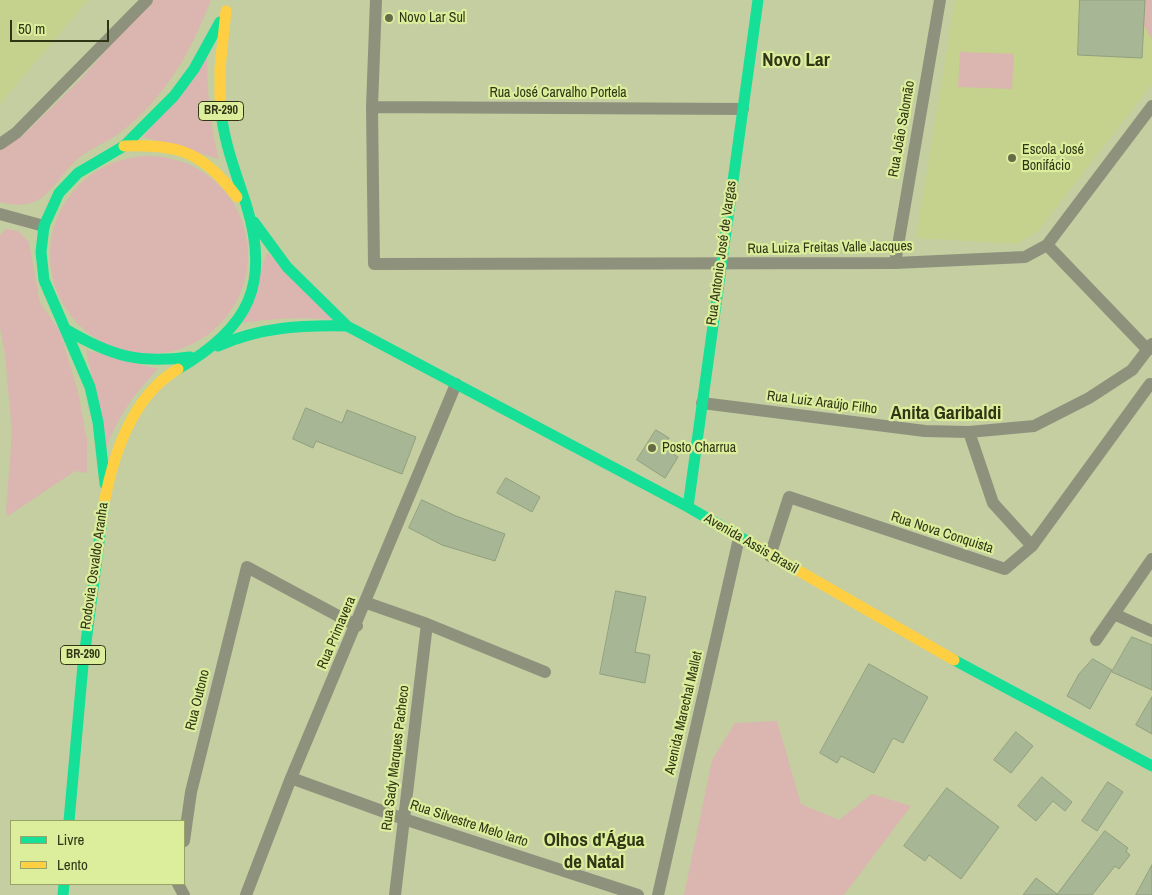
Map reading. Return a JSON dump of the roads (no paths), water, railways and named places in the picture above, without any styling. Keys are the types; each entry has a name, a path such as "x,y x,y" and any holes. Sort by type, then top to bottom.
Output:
{"main road":[{"name":"Rua Antonio José de Vargas","path":"688,507 720,263 758,0"},
{"name":"BR-290","path":"106,490 98,422 90,387 44,280 41,252 44,226 59,193 78,173 124,146 174,96 194,69 228,5"},
{"name":"BR-290","path":"106,490 130,424 144,402 162,380 199,356 218,340 239,317 249,301 255,281 257,254 222,124 220,56 228,5"},
{"name":"Avenida Assis Brasil","path":"124,146 170,147 205,160 227,182 287,267 347,326 688,507 960,664 1152,766"},
{"name":"Avenida Assis Brasil","path":"199,356 231,339 255,331 309,325 347,326"},
{"path":"67,330 114,356 134,361 160,362 199,356"},
{"name":"Rodovia Osvaldo Aranha","path":"69,820 82,662 106,490"}],"street":[{"path":"0,144 16,133 147,0"},
{"path":"372,107 376,0"},
{"name":"Rua João Salomão","path":"894,263 940,0"},
{"path":"1150,347 1047,245 1152,106"},
{"name":"Rua José Carvalho Portela","path":"372,107 743,109"},
{"name":"Rua Luiza Freitas Valle Jacques","path":"372,107 374,264 894,263 1025,257 1047,245"},
{"path":"0,214 44,226"},
{"name":"Rua Luiz Araújo Filho","path":"702,403 925,431 969,432 1034,426 1089,398 1132,370 1150,347"},
{"path":"1132,370 1151,384"},
{"name":"Rua Primavera","path":"246,895 292,778 367,603 456,384"},
{"name":"Rua Nova Conquista","path":"770,556 789,497 1005,569 1032,546 1151,384"},
{"path":"969,432 993,503 1032,546"},
{"name":"Avenida Marechal Mallet","path":"658,895 739,538"},
{"path":"1096,640 1152,559"},
{"name":"Rua Outono","path":"185,834 191,792 247,568 357,626"},
{"path":"367,603 427,624 545,672"},
{"path":"1114,614 1152,631"},
{"name":"Rua Sady Marques Pacheco","path":"395,895 427,624"},
{"name":"Rua Silvestre Melo Iarto","path":"292,778 404,819 638,895"}],"place":[{"name":"Novo Lar Sul","path":"389,18"},
{"name":"Escola José Bonifácio","path":"1012,158"},
{"name":"Posto Charrua","path":"652,448"}],"district":[{"name":"Novo Lar","path":"796,61"},
{"name":"Anita Garibaldi","path":"946,414"},
{"name":"Olhos d'Água de Natal","path":"594,852"}]}
